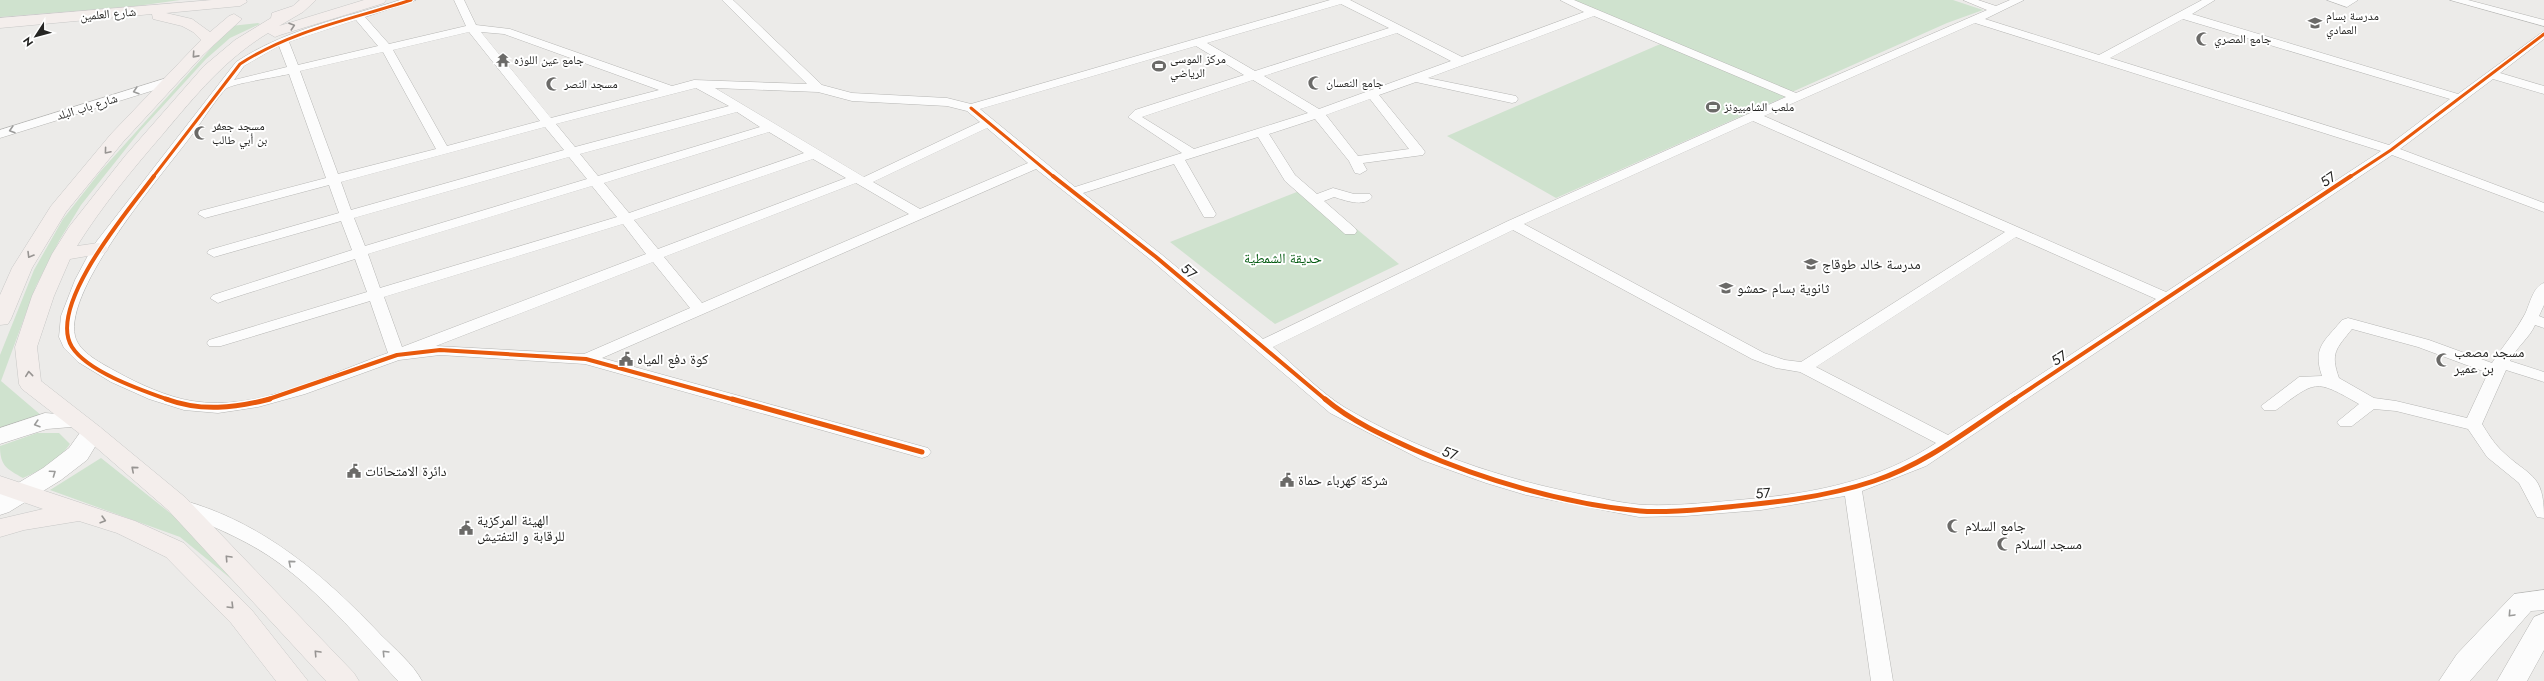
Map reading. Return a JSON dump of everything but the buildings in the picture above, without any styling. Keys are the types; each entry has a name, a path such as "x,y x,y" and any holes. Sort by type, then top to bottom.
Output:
{"main road":[{"path":"158,13 202,0"},
{"name":"شارع العلمين","path":"0,23 158,13 260,19 299,7 359,0"},
{"path":"241,43 379,0"},
{"path":"0,319 22,268 58,210 117,138 231,18 228,9 242,1"},
{"name":"شارع العلمين","path":"0,28 158,13 242,1"},
{"path":"299,7 241,43 210,69 184,98 88,215 62,254 43,296 26,347 30,384 177,504 344,681"},
{"path":"158,13 190,23 202,30 210,41"},
{"path":"62,254 98,249"},
{"path":"0,436 45,421 83,426"},
{"path":"7,494 52,474 78,454 83,426"},
{"path":"7,494 126,527 175,550 241,616 293,681"},
{"path":"0,528 23,521 78,513"},
{"path":"2454,681 2467,662 2524,600 2544,600"},
{"path":"2512,681 2544,624"}],"street":[{"path":"412,0 283,41 246,59 222,86 98,249 86,271 68,318 67,338 74,351 86,362 159,397 195,407 243,405 286,394 397,355 655,256 860,180 988,123"},
{"path":"459,0 472,28 700,311"},
{"path":"727,0 818,88"},
{"path":"206,214 694,84 818,88 852,97 947,102 971,108 1199,43 1342,0 1461,61"},
{"path":"1565,0 1796,97"},
{"path":"1968,0 1997,10"},
{"path":"1260,347 1513,224 1753,116 1977,20 2019,0"},
{"path":"2099,59 2210,0"},
{"path":"2332,0 2346,4 2353,0"},
{"path":"2455,0 2544,23"},
{"path":"1073,192 1318,114 1594,12"},
{"path":"2183,15 2458,98"},
{"path":"359,17 386,48 443,150"},
{"path":"1977,20 2391,150 2544,208"},
{"path":"222,86 472,28 506,31 672,90"},
{"path":"1192,154 1134,117 1139,113 1398,29"},
{"name":"57","path":"971,108 1038,164 1156,257 1260,347 1336,409 1387,437 1471,472 1545,493 1653,512 1792,502 1853,489 1900,472 1950,443 2170,299 2391,150 2544,34"},
{"path":"283,41 397,355"},
{"path":"1199,43 1318,114 1357,165 1418,152 1372,94"},
{"path":"2490,74 2544,90"},
{"path":"1416,78 1437,84 1512,99"},
{"name":"شارع باب البلد","path":"0,134 173,80"},
{"path":"694,84 718,94 737,108 770,128 920,215"},
{"path":"214,252 571,152 737,108"},
{"path":"1753,116 2170,299"},
{"path":"218,298 360,252 596,182 770,128"},
{"path":"1261,132 1290,178 1350,231"},
{"path":"214,343 625,219 814,154"},
{"path":"1178,158 1209,214"},
{"path":"586,359 1038,164"},
{"path":"1315,200 1333,192 1353,198 1365,197"},
{"path":"1513,224 1758,356 1782,365 1804,367 1950,443"},
{"path":"1804,367 2016,231"},
{"path":"2473,424 2506,351 2537,321 2544,288"},
{"path":"2332,381 2325,361 2328,348 2350,319 2498,366 2544,377"},
{"path":"397,355 440,350 586,359 922,452"},
{"path":"2270,406 2305,381 2332,381 2370,403 2386,403 2455,423 2473,424"},
{"path":"2346,422 2370,403"},
{"path":"2473,424 2493,453 2526,479 2544,512"},
{"path":"1853,489 1882,681"},
{"path":"177,504 252,538 287,559 335,601 412,681"}],"green space":[{"path":"0,0 180,0 137,6 0,17"},
{"path":"1570,0 1953,0 1983,10 1947,23 1792,92"},
{"path":"260,24 230,38 206,59 140,131 81,205 59,241 36,286 1,381 42,416 0,428 0,355 34,270 63,219 100,172 231,26"},
{"path":"1665,42 1787,96 1556,198 1447,136"},
{"name":"حديقة الشمطية","path":"1307,188 1399,264 1275,324 1170,242"},
{"path":"37,433 59,433 70,444 50,464 23,478 3,463 0,453 0,446"},
{"path":"101,458 194,532 235,582 180,537 50,490"}],"cycle path":[{"path":"411,0 299,34 257,53 240,64 98,249 72,304 67,327 67,337 72,348 99,369 136,388 184,405 211,408 238,406 279,397 397,355 440,350 586,359 922,452"},
{"path":"971,108 1037,164 1156,257 1336,409 1366,426 1428,455 1460,468 1526,489 1559,497 1639,511 1675,510 1761,504 1808,498 1853,488 1875,481 1920,462 2391,150 2544,34"}],"place":[{"name":"مدرسة بسام العمادي","path":"2315,23"},
{"name":"جامع المصري","path":"2203,39"},
{"name":"جامع عين اللوزه","path":"503,60"},
{"name":"مركز الموسى الرياضي","path":"1159,66"},
{"name":"جامع النعسان","path":"1315,83"},
{"name":"مسجد النصر","path":"553,84"},
{"name":"ملعب الشامبيونز","path":"1713,107"},
{"name":"مسجد جعفر بن أبي طالب","path":"201,133"},
{"name":"مدرسة خالد طوقاج","path":"1811,264"},
{"name":"ثانوية بسام حمشو","path":"1726,288"},
{"name":"كوة دفع المياه","path":"626,359"},
{"name":"مسجد مصعب بن عمير","path":"2443,360"},
{"name":"دائرة الامتحانات","path":"354,471"},
{"name":"شركة كهرباء حماة","path":"1287,480"},
{"name":"جامع السلام","path":"1954,526"},
{"name":"الهيئة المركزية للرقابة و التفتيش","path":"466,528"},
{"name":"مسجد السلام","path":"2004,544"}]}
